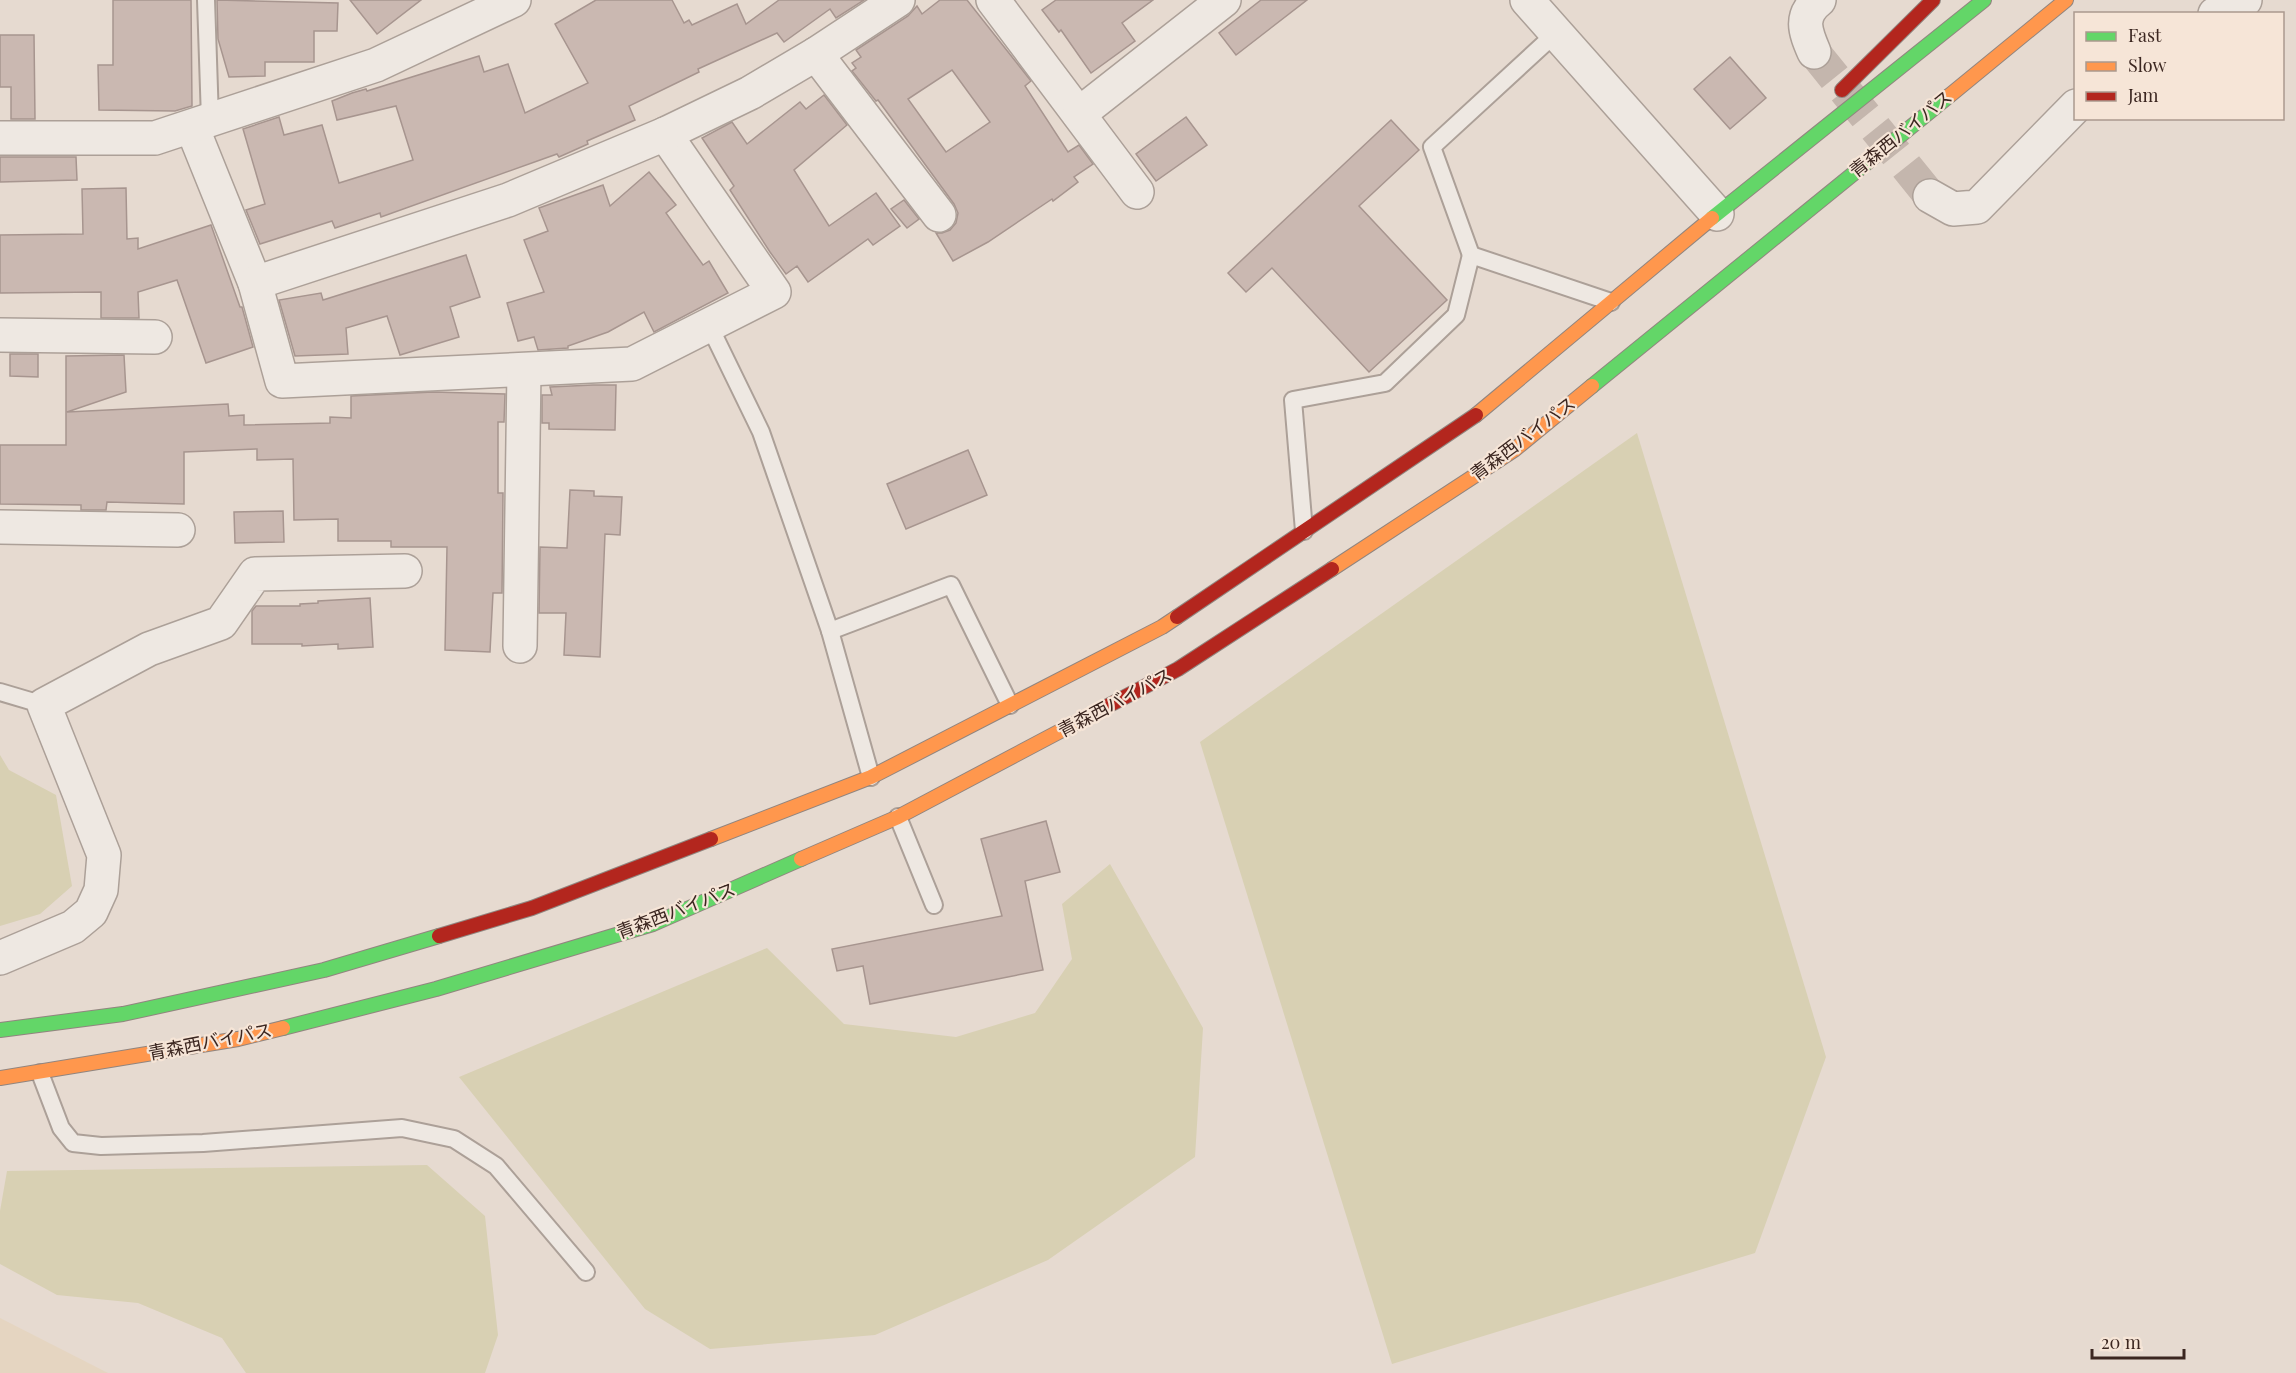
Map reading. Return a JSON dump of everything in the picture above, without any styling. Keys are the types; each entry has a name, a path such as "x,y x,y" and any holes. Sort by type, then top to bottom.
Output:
{"highway":[{"path":"1833,99 1933,0"},
{"path":"0,1030 123,1014 324,970 532,908 871,777 1162,627 1477,414 1717,214 1984,0"},
{"name":"青森西バイパス","path":"0,1078 238,1039 436,989 653,924 898,817 1178,669 1514,450 2066,0"},
{"path":"1717,214 1808,123"}],"street":[{"path":"0,138 155,138 376,65 514,0"},
{"path":"255,284 508,200 665,134 750,93 816,54 898,0"},
{"path":"993,0 1137,192"},
{"path":"1079,114 1224,0"},
{"path":"1814,51 1804,27 1810,7 1819,0"},
{"path":"2219,12 2245,0"},
{"path":"1542,11 1717,214"},
{"path":"816,54 939,215"},
{"path":"1930,196 1953,209 1977,207 2074,108"},
{"path":"201,123 255,284 282,381 632,364 774,292 665,134"},
{"path":"0,335 155,337"},
{"path":"520,646 524,370"},
{"path":"0,527 178,530"},
{"path":"0,958 72,927 91,912 100,890 104,855 44,705 150,649 221,623 255,574 405,571"}],"lane":[{"path":"201,123 206,0"},
{"path":"1304,531 1293,400 1385,383 1456,315 1471,255 1432,147 1542,11"},
{"path":"1471,255 1611,302"},
{"path":"709,325 761,432 830,631 871,777"},
{"path":"830,631 951,585 1010,705"},
{"path":"0,692 44,705"},
{"path":"898,817 934,905"},
{"path":"40,1073 61,1128 73,1143 101,1146 203,1143 402,1128 454,1138 496,1166 586,1272"}],"shaded area":[{"path":"1637,433 1826,1057 1755,1253 1392,1364 1200,742"},
{"path":"0,755 9,770 56,795 72,886 40,914 0,926"},
{"path":"1110,864 1203,1028 1195,1157 1048,1260 875,1335 710,1349 645,1309 459,1077 767,948 844,1024 956,1037 1035,1013 1072,959 1062,904"},
{"path":"427,1165 485,1216 498,1335 485,1373 246,1373 222,1338 138,1303 57,1295 0,1264 0,1211 7,1171"},
{"path":"0,1318 108,1373 0,1373"}],"building":[{"path":"113,0 191,0 192,106 175,111 99,110 98,65 113,65"},
{"path":"217,0 338,3 337,31 314,31 314,62 265,62 265,76 229,77 218,39"},
{"path":"350,0 421,0 377,34"},
{"path":"596,0 672,0 684,23 689,20 692,25 737,4 746,24 779,0 864,0 836,18 830,9 784,42 777,33 698,69 699,72 629,106 635,120 587,141 588,144 559,157 557,154 381,217 380,213 335,228 332,221 260,244 246,210 265,204 243,129 279,117 284,135 322,125 339,183 413,160 396,106 337,120 332,101 479,56 484,72 508,64 525,113 588,83 555,24"},
{"path":"940,0 967,0 1031,81 1025,86 1068,152 1079,145 1093,164 1074,177 1078,182 1053,201 1052,199 988,242 953,261 936,233 950,230 956,223 958,213 954,204 878,100 876,101 852,71 856,68 852,63 861,57 856,50 908,16 917,6 922,14","holes":["952,70 990,122 946,152 908,99"]},
{"path":"1056,0 1153,0 1122,23 1135,41 1091,73 1061,30 1059,32 1042,10"},
{"path":"1261,0 1307,0 1236,55 1219,33"},
{"path":"0,35 34,35 35,119 11,119 11,87 0,87"},
{"path":"1730,57 1766,98 1730,129 1694,89"},
{"path":"824,95 847,125 794,170 829,226 876,193 900,226 873,245 868,239 808,282 797,266 786,274 730,190 734,186 702,138 732,122 747,144 800,102 806,109"},
{"path":"1186,117 1207,145 1156,181 1136,154"},
{"path":"1391,120 1419,150 1359,206 1447,300 1369,372 1272,268 1246,292 1228,273"},
{"path":"0,157 76,157 77,180 0,182"},
{"path":"649,172 676,205 666,213 703,265 709,261 728,293 654,332 644,312 608,332 568,346 568,348 538,350 534,337 518,341 507,303 544,292 524,240 548,231 539,208 603,185 610,206"},
{"path":"126,188 127,239 138,238 138,249 211,225 240,307 242,307 253,347 206,363 177,280 138,292 139,318 101,318 101,292 0,293 0,235 83,234 82,189"},
{"path":"904,200 919,219 907,228 891,209"},
{"path":"466,255 480,297 450,307 459,337 400,355 387,316 346,328 348,354 295,356 279,300 321,293 323,300"},
{"path":"10,354 38,354 38,377 10,376"},
{"path":"124,355 126,392 67,412 228,404 229,416 244,415 244,425 330,423 330,417 351,418 351,396 433,392 505,394 504,422 498,422 498,493 503,493 502,593 493,593 490,652 445,650 447,547 391,547 391,541 338,541 338,519 294,520 293,459 257,460 257,449 184,452 184,504 107,502 106,510 81,510 81,505 0,504 0,445 66,445 66,356"},
{"path":"616,385 615,430 549,429 549,423 542,423 542,395 552,395 550,387"},
{"path":"968,450 987,495 906,529 887,484"},
{"path":"570,490 594,491 594,496 622,497 620,535 605,534 600,657 564,655 566,613 539,613 540,547 567,548"},
{"path":"283,511 284,542 235,543 234,512"},
{"path":"370,598 373,647 338,649 338,644 302,646 302,644 252,644 252,611 256,606 300,606 300,604 318,603 318,601"},
{"path":"1046,821 1060,872 1025,881 1043,970 870,1004 863,966 837,971 832,949 1002,916 981,839"}],"tunnel":[{"path":"1814,52 1930,196"}],"traffic: fast":[{"path":"1712,218 1984,0"},
{"path":"1592,386 1949,96"},
{"path":"283,1028 436,989 653,924 801,859"},
{"path":"0,1030 123,1014 324,970 439,936"}],"traffic: slow":[{"path":"1949,96 2066,0"},
{"path":"1476,415 1712,218"},
{"path":"1332,569 1514,450 1592,386"},
{"path":"711,839 871,777 1162,627 1177,617"},
{"path":"801,859 898,817 1102,709"},
{"path":"0,1078 238,1039 283,1028"}],"traffic: jam":[{"path":"1842,90 1933,0"},
{"path":"1177,617 1476,415"},
{"path":"1102,709 1178,669 1332,569"},
{"path":"439,936 532,908 711,839"}]}
